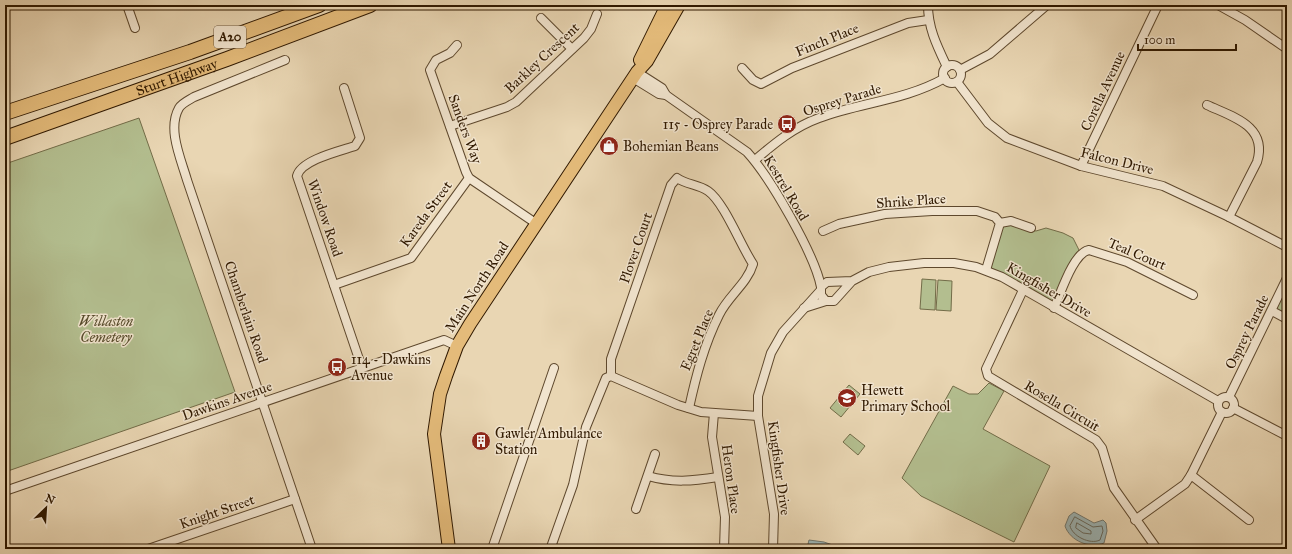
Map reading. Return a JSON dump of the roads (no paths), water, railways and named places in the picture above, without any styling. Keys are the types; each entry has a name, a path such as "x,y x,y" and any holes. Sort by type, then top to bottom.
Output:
{"highway":[{"name":"Sturt Highway","path":"5,113 190,52 319,5"},
{"name":"Sturt Highway","path":"5,138 220,62 370,5"}],"main road":[{"name":"Main North Road","path":"635,75 640,57 667,5"},
{"name":"Main North Road","path":"449,549 434,434 440,394 457,346 635,75 647,61 679,5"}],"street":[{"path":"127,5 135,28"},
{"path":"928,5 928,20 947,67 944,74 945,78 948,82 957,82 961,74 960,70"},
{"path":"960,70 990,54 1047,5"},
{"name":"Corella Avenue","path":"1081,166 1158,5"},
{"path":"1218,5 1250,23 1287,48"},
{"name":"Barkley Crescent","path":"450,126 507,107 516,102 591,29 597,14"},
{"path":"541,18 572,49"},
{"name":"Finch Place","path":"742,68 753,80 760,84 792,68 901,25 928,20"},
{"name":"Sanders Way","path":"457,45 450,53 436,60 430,70 469,178 537,224"},
{"name":"Chamberlain Road","path":"285,60 194,97 182,105 179,109 175,123 176,139 187,180 264,402 312,549"},
{"path":"947,67 952,65 960,70"},
{"name":"Kestrel Road","path":"635,75 662,88 666,95 747,152 755,160 781,201 814,263 821,289"},
{"name":"Osprey Parade","path":"755,160 780,139 805,124 833,113 914,93 945,78"},
{"name":"Falcon Drive","path":"957,82 988,123 1000,135 1081,166 1163,186 1229,217 1287,247"},
{"name":"Window Road","path":"344,88 360,138 358,143 355,146 310,162 302,167 297,176 362,368"},
{"path":"1207,104 1246,124 1256,135 1258,142 1259,155 1257,162 1229,217"},
{"name":"Kareda Street","path":"334,285 411,258 469,178"},
{"name":"Plover Court","path":"611,376 611,359 673,180 677,178 686,184 700,187 714,196 718,202"},
{"name":"Egret Place","path":"689,408 700,360 720,314 750,272 753,264 718,202"},
{"name":"Shrike Place","path":"823,232 839,224 885,214 932,211 977,211 995,217 1000,223 1011,221 1031,228"},
{"path":"986,270 1000,223"},
{"name":"Teal Court","path":"1054,308 1077,258 1084,251 1089,250 1127,262 1193,295"},
{"name":"Kestrel Road","path":"814,263 833,282"},
{"name":"Kingfisher Drive","path":"839,296 852,281 869,272 889,267 924,263 954,263 986,270 1218,401"},
{"name":"Osprey Parade","path":"1229,397 1287,278"},
{"name":"Kingfisher Drive","path":"833,282 852,281"},
{"path":"804,308 826,301 834,301 839,296 840,288 833,282 827,282 821,289 821,295 826,301"},
{"name":"Kingfisher Drive","path":"773,549 774,514 758,416 758,396 771,353 783,332 821,289"},
{"name":"Rosella Circuit","path":"1023,290 986,369 988,376 1096,440 1101,445 1112,484 1157,549"},
{"path":"1272,311 1287,319"},
{"name":"Dawkins Avenue","path":"5,492 444,340 457,346"},
{"path":"492,549 554,368"},
{"path":"553,548 572,485 586,427 606,378 611,376 701,412 758,416"},
{"path":"1223,397 1229,397 1234,402 1233,408 1229,412 1222,412 1218,408 1218,401 1223,397"},
{"path":"1233,408 1287,436"},
{"path":"1136,520 1184,484 1191,475 1222,412"},
{"name":"Heron Place","path":"714,413 712,437 725,517 724,549"},
{"path":"636,509 655,454"},
{"path":"1191,475 1249,520"},
{"path":"648,476 676,482 718,477"},
{"name":"Knight Street","path":"148,549 295,499"}],"water":[{"path":"1074,512 1094,523 1103,520 1106,523 1107,531 1104,543 1099,545 1087,544 1076,540 1071,536 1065,526 1069,516"},
{"path":"809,540 824,542 844,549 816,549 808,544"}],"place":[{"name":"115 - Osprey Parade","path":"787,124"},
{"name":"Bohemian Beans","path":"609,146"},
{"name":"114 - Dawkins Avenue","path":"337,367"},
{"name":"Hewett Primary School","path":"847,398"},
{"name":"Gawler Ambulance Station","path":"481,441"}],"park label":[{"name":"Willaston Cemetery","path":"106,330"}]}
